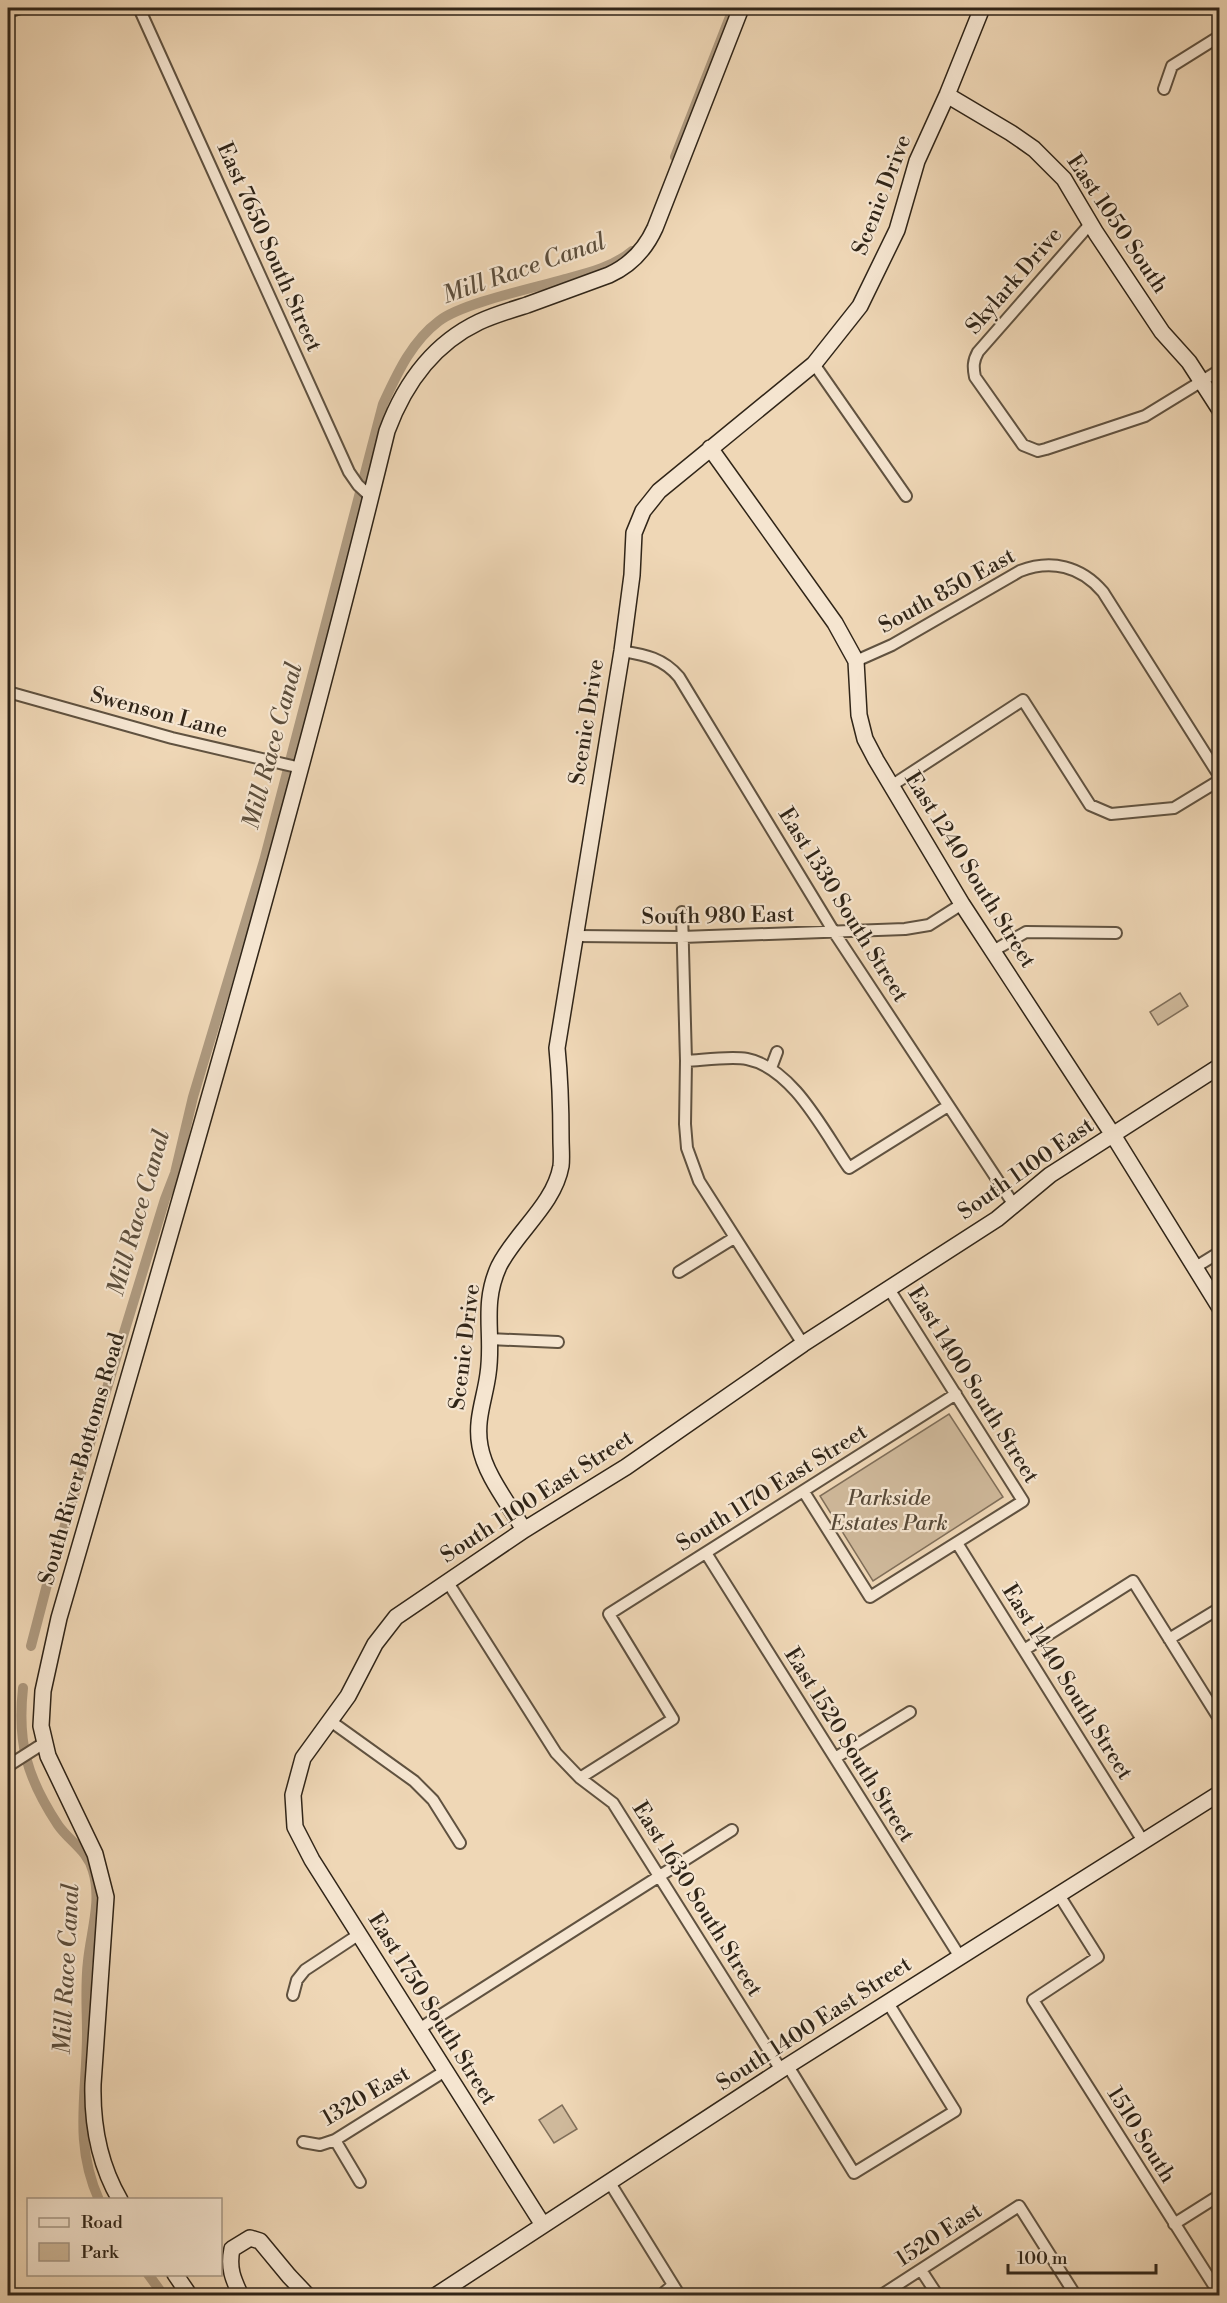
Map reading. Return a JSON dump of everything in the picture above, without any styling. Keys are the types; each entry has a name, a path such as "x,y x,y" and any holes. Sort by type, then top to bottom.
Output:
{"street":[{"path":"8,12 20,8"},
{"name":"East 7650 South Street","path":"140,8 349,472 364,491"},
{"name":"South River Bottoms Road","path":"120,2198 105,2168 97,2140 93,2112 106,1897 95,1854 56,1774 44,1743 41,1708 49,1657 59,1618 205,1110 298,767 364,491 394,412 406,389 438,350 481,321 619,270 644,248 655,228 741,8"},
{"name":"Scenic Drive","path":"524,1530 490,1473 480,1446 478,1420 489,1373 487,1316 490,1291 499,1267 517,1237 541,1209 561,1166 561,1098 557,1048 622,651 632,575 634,533 643,511 659,491 814,364 860,306 893,240 917,161 982,8"},
{"path":"1164,89 1172,66 1219,36"},
{"name":"East 1050 South","path":"946,95 1011,133 1048,161 1076,195 1091,223 1162,332 1190,362 1220,410"},
{"name":"Skylark Drive","path":"1091,223 974,359 975,377 1023,445 1038,451 1145,416 1220,370"},
{"path":"814,364 906,496"},
{"name":"East 1240 South Street","path":"710,448 835,623 856,661 859,715 866,739 891,786 962,904 1113,1135 1220,1308"},
{"name":"South 850 East","path":"856,661 892,645 1020,571 1039,565 1059,565 1083,574 1103,592 1220,778"},
{"name":"East 1330 South Street","path":"622,651 655,657 679,677 834,932 1014,1205"},
{"name":"Swenson Lane","path":"8,692 172,738 298,767"},
{"path":"891,786 1023,700 1090,806 1112,814 1174,808 1220,778"},
{"name":"South 980 East","path":"577,936 682,937 905,929 929,925 962,904"},
{"path":"682,912 687,1148 699,1181 804,1344"},
{"path":"993,951 1026,932 1116,933"},
{"path":"771,1068 777,1052"},
{"path":"686,1061 746,1059 771,1068 794,1087 849,1168 948,1106"},
{"name":"South 1100 East","path":"889,1289 997,1219 1050,1175 1220,1066"},
{"path":"679,1272 734,1238"},
{"path":"1194,1268 1220,1252"},
{"name":"South 1100 East Street","path":"294,1813 293,1795 303,1758 348,1696 375,1644 396,1617 524,1530 626,1467 804,1344 889,1289"},
{"name":"East 1400 South Street","path":"889,1289 1023,1502 957,1543"},
{"path":"489,1339 558,1342"},
{"name":"South 1170 East Street","path":"580,1778 673,1719 609,1614 956,1394"},
{"path":"804,1492 870,1597 957,1543"},
{"name":"East 1440 South Street","path":"957,1543 1143,1841"},
{"name":"East 1520 South Street","path":"706,1553 960,1957"},
{"name":"East 1630 South Street","path":"447,1581 556,1753 580,1778 613,1803 854,2173 955,2111 888,2003"},
{"path":"1024,1650 1133,1581 1220,1720"},
{"path":"1169,1639 1220,1608"},
{"path":"835,1758 910,1712"},
{"path":"329,1720 414,1781 433,1800 460,1843"},
{"path":"12,1764 44,1743"},
{"name":"South 1400 East Street","path":"435,2295 784,2068 1220,1793"},
{"name":"East 1750 South Street","path":"294,1813 295,1827 312,1860 543,2225"},
{"path":"419,2029 732,1830"},
{"name":"1510 South","path":"1059,1895 1098,1957 1033,2000 1174,2224 1213,2284 1220,2290"},
{"path":"293,1995 297,1980 305,1970 358,1935"},
{"name":"1320 East","path":"303,2142 320,2145 335,2140 445,2071"},
{"path":"335,2140 360,2182"},
{"path":"610,2183 680,2295"},
{"path":"1174,2224 1220,2195"},
{"name":"1520 East","path":"880,2295 1019,2206 1076,2295"},
{"path":"241,2295 230,2272 230,2260 232,2249 250,2238 260,2241 288,2276 308,2295"},
{"path":"921,2270 938,2295"},
{"path":"176,2276 190,2295"},
{"path":"660,2295 673,2285"}],"green space":[{"path":"1180,993 1188,1006 1158,1025 1150,1012"},
{"name":"Parkside Estates Park","path":"949,1414 1003,1497 873,1581 820,1496"},
{"path":"562,2105 577,2129 554,2143 539,2120"}],"waterway":[{"name":"Mill Race Canal","path":"675,157 733,9"},
{"name":"Mill Race Canal","path":"31,1646 49,1577 165,1199 175,1173 193,1097 264,861 383,404 399,370 420,339 429,329 450,314 499,297 600,269 632,251"},
{"name":"Mill Race Canal","path":"23,1688 23,1743 32,1776 47,1808 62,1831 83,1852 91,1864 95,1882 96,1905 87,1979 83,2118 86,2158 98,2198"},
{"name":"Mill Race Canal","path":"149,2276 164,2296"}]}
